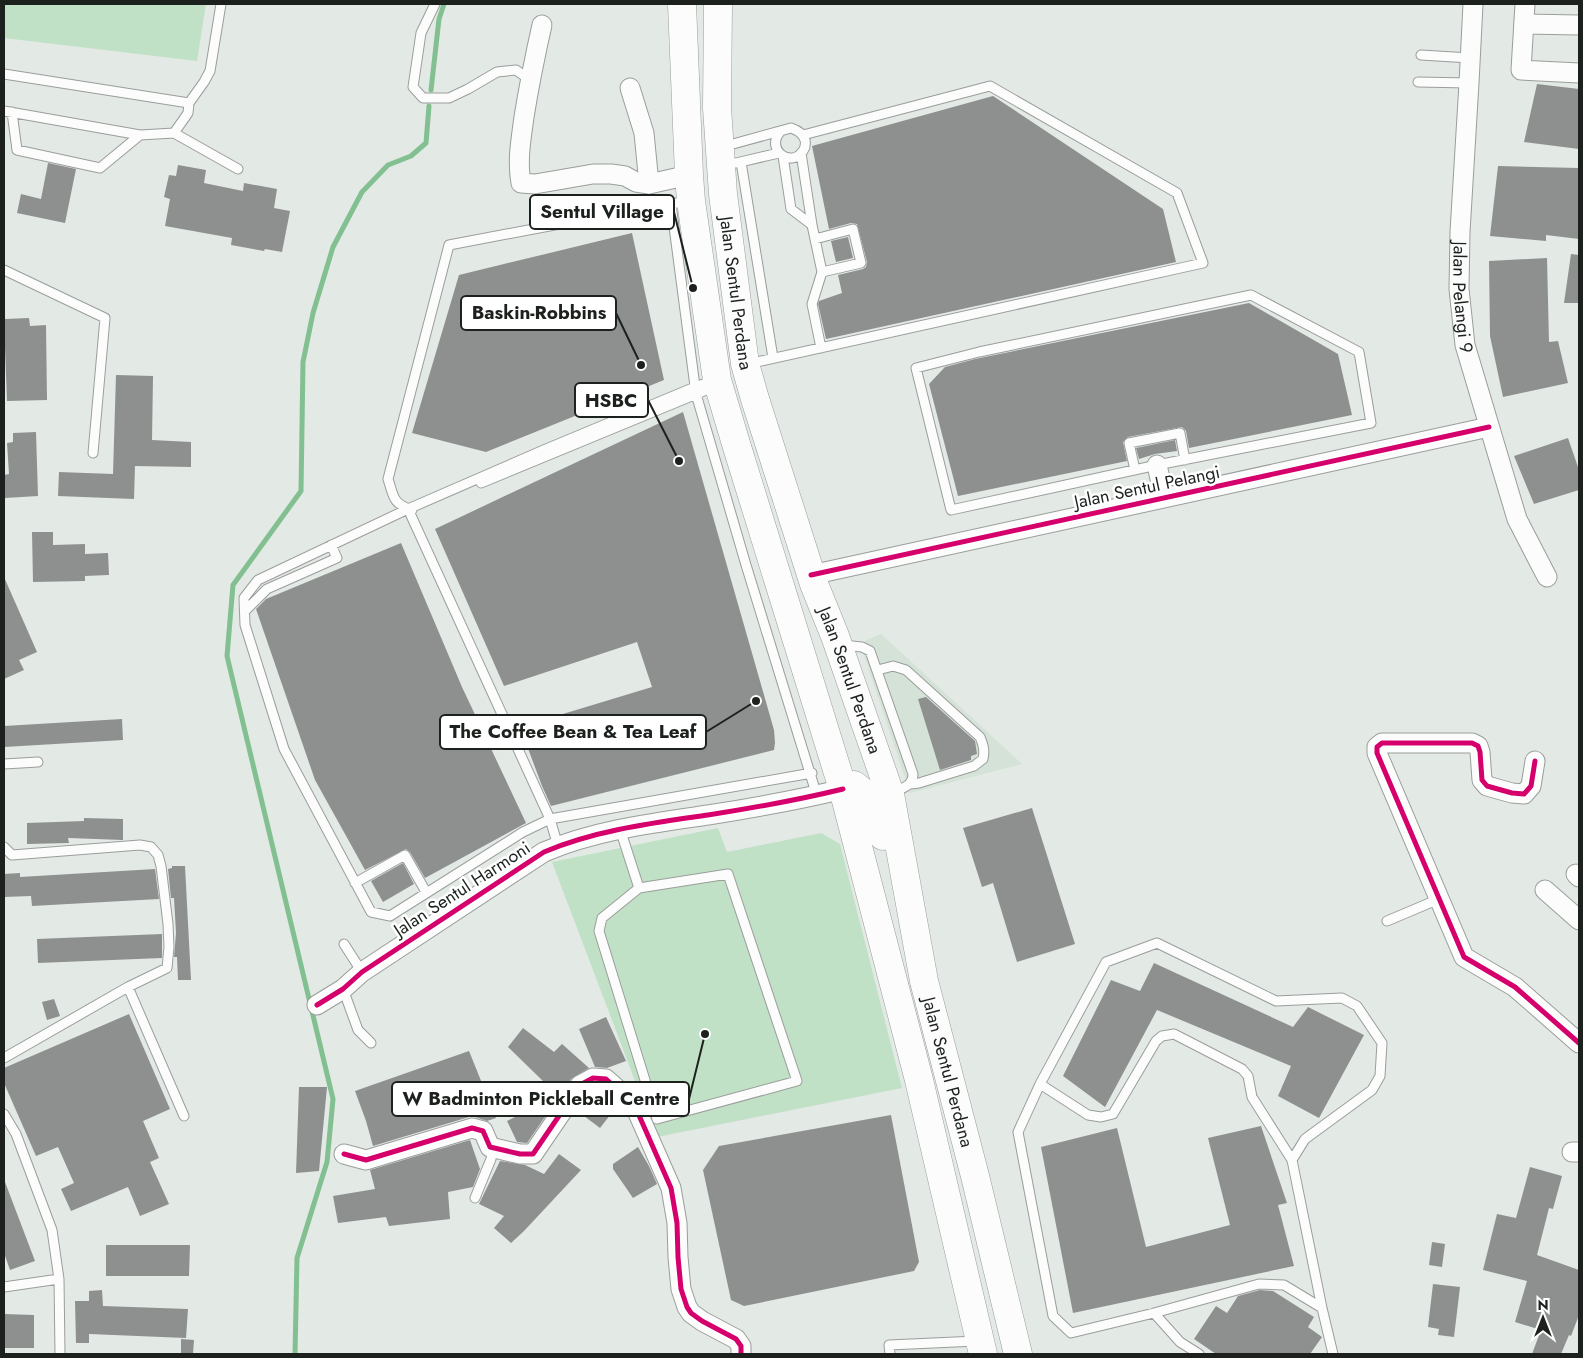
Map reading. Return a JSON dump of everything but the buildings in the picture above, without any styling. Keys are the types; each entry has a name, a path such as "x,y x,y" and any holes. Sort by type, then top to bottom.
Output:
{"main road":[{"name":"Jalan Sentul Perdana","path":"682,4 686,198 707,386 737,448 838,790 919,1080 981,1348"},
{"name":"Jalan Sentul Perdana","path":"718,4 717,108 723,158 723,194 746,364 755,399 811,575 842,656 900,789 924,981 975,1176 1018,1354"},
{"path":"685,112 695,142 723,158"},
{"path":"686,198 698,200 695,165 723,158"},
{"path":"842,656 848,695 864,758 838,790 868,796 875,805 924,981"}],"street":[{"name":"Jalan Pelangi 9","path":"1472,4 1460,232 1459,289 1465,345 1517,520 1547,577"},
{"path":"1525,4 1521,70 1579,73"},
{"path":"1524,24 1579,26"},
{"path":"542,25 530,80 519,153 518,169 521,183 535,184 611,174 625,176 636,182 649,184 686,198"},
{"path":"630,88 644,133 649,184"},
{"name":"Jalan Sentul Pelangi","path":"811,575 1490,427"},
{"path":"1157,465 1164,497"},
{"path":"1536,761 1531,786 1524,794 1512,793 1487,786 1482,780 1480,752 1478,746 1472,743 1382,744 1377,747 1377,752 1464,957 1514,987 1579,1043"},
{"name":"Jalan Sentul Harmoni","path":"318,1005 343,989 362,972 544,852 558,846 632,826 772,805 838,790"},
{"path":"1545,890 1579,920"},
{"path":"344,1154 366,1160 472,1128 483,1131 490,1147 520,1154 533,1154 580,1085 593,1078 606,1079 634,1104 671,1188 677,1223 680,1289 687,1307 702,1321 736,1338 741,1354"}],"lane":[{"path":"174,133 188,113 189,103 210,71 221,4"},
{"path":"435,4 421,33 414,76 413,86 423,98 449,98 497,72 516,70 530,80"},
{"path":"1421,55 1470,58"},
{"path":"4,74 189,103"},
{"path":"1418,82 1469,83"},
{"path":"746,364 1203,264 1177,193 990,86 803,135"},
{"path":"140,135 100,168 17,150 8,111 140,135 174,133 238,169"},
{"path":"791,128 803,135 806,145 801,153 793,158 781,155 723,158 791,128"},
{"path":"781,132 776,138 776,146 781,155 791,209 812,224"},
{"path":"801,153 812,224 822,272 812,304 821,348"},
{"path":"723,158 773,358"},
{"path":"558,846 550,819 408,509 396,502 388,479 449,245 686,198"},
{"path":"815,239 853,230 861,263 822,272"},
{"path":"4,270 105,318 93,454"},
{"path":"1251,295 1359,352 1371,423 1185,460 951,510 916,368 979,352 1251,295"},
{"path":"812,773 550,819 523,832 390,916 371,912 284,749 245,626 244,598 258,580 408,509 546,449 707,386 746,565 812,773 838,790"},
{"path":"1135,470 1130,443 1180,433 1185,460"},
{"path":"244,611 266,589 337,558 331,546"},
{"path":"842,656 862,647 870,651 913,774 913,780 900,789"},
{"path":"878,670 893,666 906,670 980,737 983,744 983,759 974,766 900,789"},
{"path":"4,764 38,762"},
{"path":"620,829 639,888"},
{"path":"4,847 12,855 140,845 151,847 158,855 161,866 169,947 168,968 128,987 4,1058"},
{"path":"355,883 405,855 426,892"},
{"path":"728,874 797,1081 657,1120 599,931 602,918 639,888 728,874"},
{"path":"1387,921 1439,899"},
{"path":"1292,1160 1305,1139 1372,1090 1380,1076 1382,1043 1357,1006 1342,998 1276,1001 1157,943 1106,962 1040,1084 1018,1132 1053,1316 1071,1333 1154,1313 1258,1284 1284,1285 1322,1308"},
{"path":"344,944 362,972"},
{"path":"128,987 184,1116"},
{"path":"343,989 358,1030 371,1043"},
{"path":"1040,1084 1088,1114 1101,1117 1114,1114 1156,1041 1162,1036 1174,1034 1242,1069 1248,1076 1252,1097 1292,1160 1333,1354"},
{"path":"4,1114 16,1134 52,1230 59,1279 60,1354"},
{"path":"475,1198 491,1160 493,1148"},
{"path":"4,1287 59,1279"},
{"path":"1154,1313 1180,1342 1199,1354"},
{"path":"890,1354 890,1345 981,1348"}],"shaded area":[{"path":"881,634 1022,764 910,793 860,643"}],"green space":[{"path":"4,4 206,4 197,61 4,38"},
{"path":"718,828 727,852 821,833 840,844 902,1088 652,1138 643,1102 552,862"}],"waterway":[{"path":"431,90 439,19 444,4"},
{"path":"295,1354 297,1258 327,1162 333,1099 227,656 233,585 301,491 303,362 313,313 333,247 362,192 388,165 411,156 426,143 429,106"}],"cycle path":[{"path":"811,575 1489,427"},
{"path":"1535,761 1531,786 1524,794 1512,793 1487,786 1482,780 1480,752 1478,746 1472,743 1382,743 1377,747 1377,753 1464,957 1515,987 1579,1043"},
{"path":"317,1005 343,989 362,972 544,852 584,838 625,828 759,807 843,789"},
{"path":"344,1154 366,1160 472,1128 483,1131 490,1147 520,1154 533,1154 580,1085 593,1078 606,1079 634,1104 671,1188 677,1223 681,1289 687,1307 691,1313 702,1321 736,1339 741,1346 741,1354"}],"place":[{"name":"Sentul Village","path":"693,288"},
{"name":"Baskin-Robbins","path":"641,365"},
{"name":"HSBC","path":"679,461"},
{"name":"The Coffee Bean & Tea Leaf","path":"756,701"},
{"name":"W Badminton Pickleball Centre","path":"705,1034"}]}
